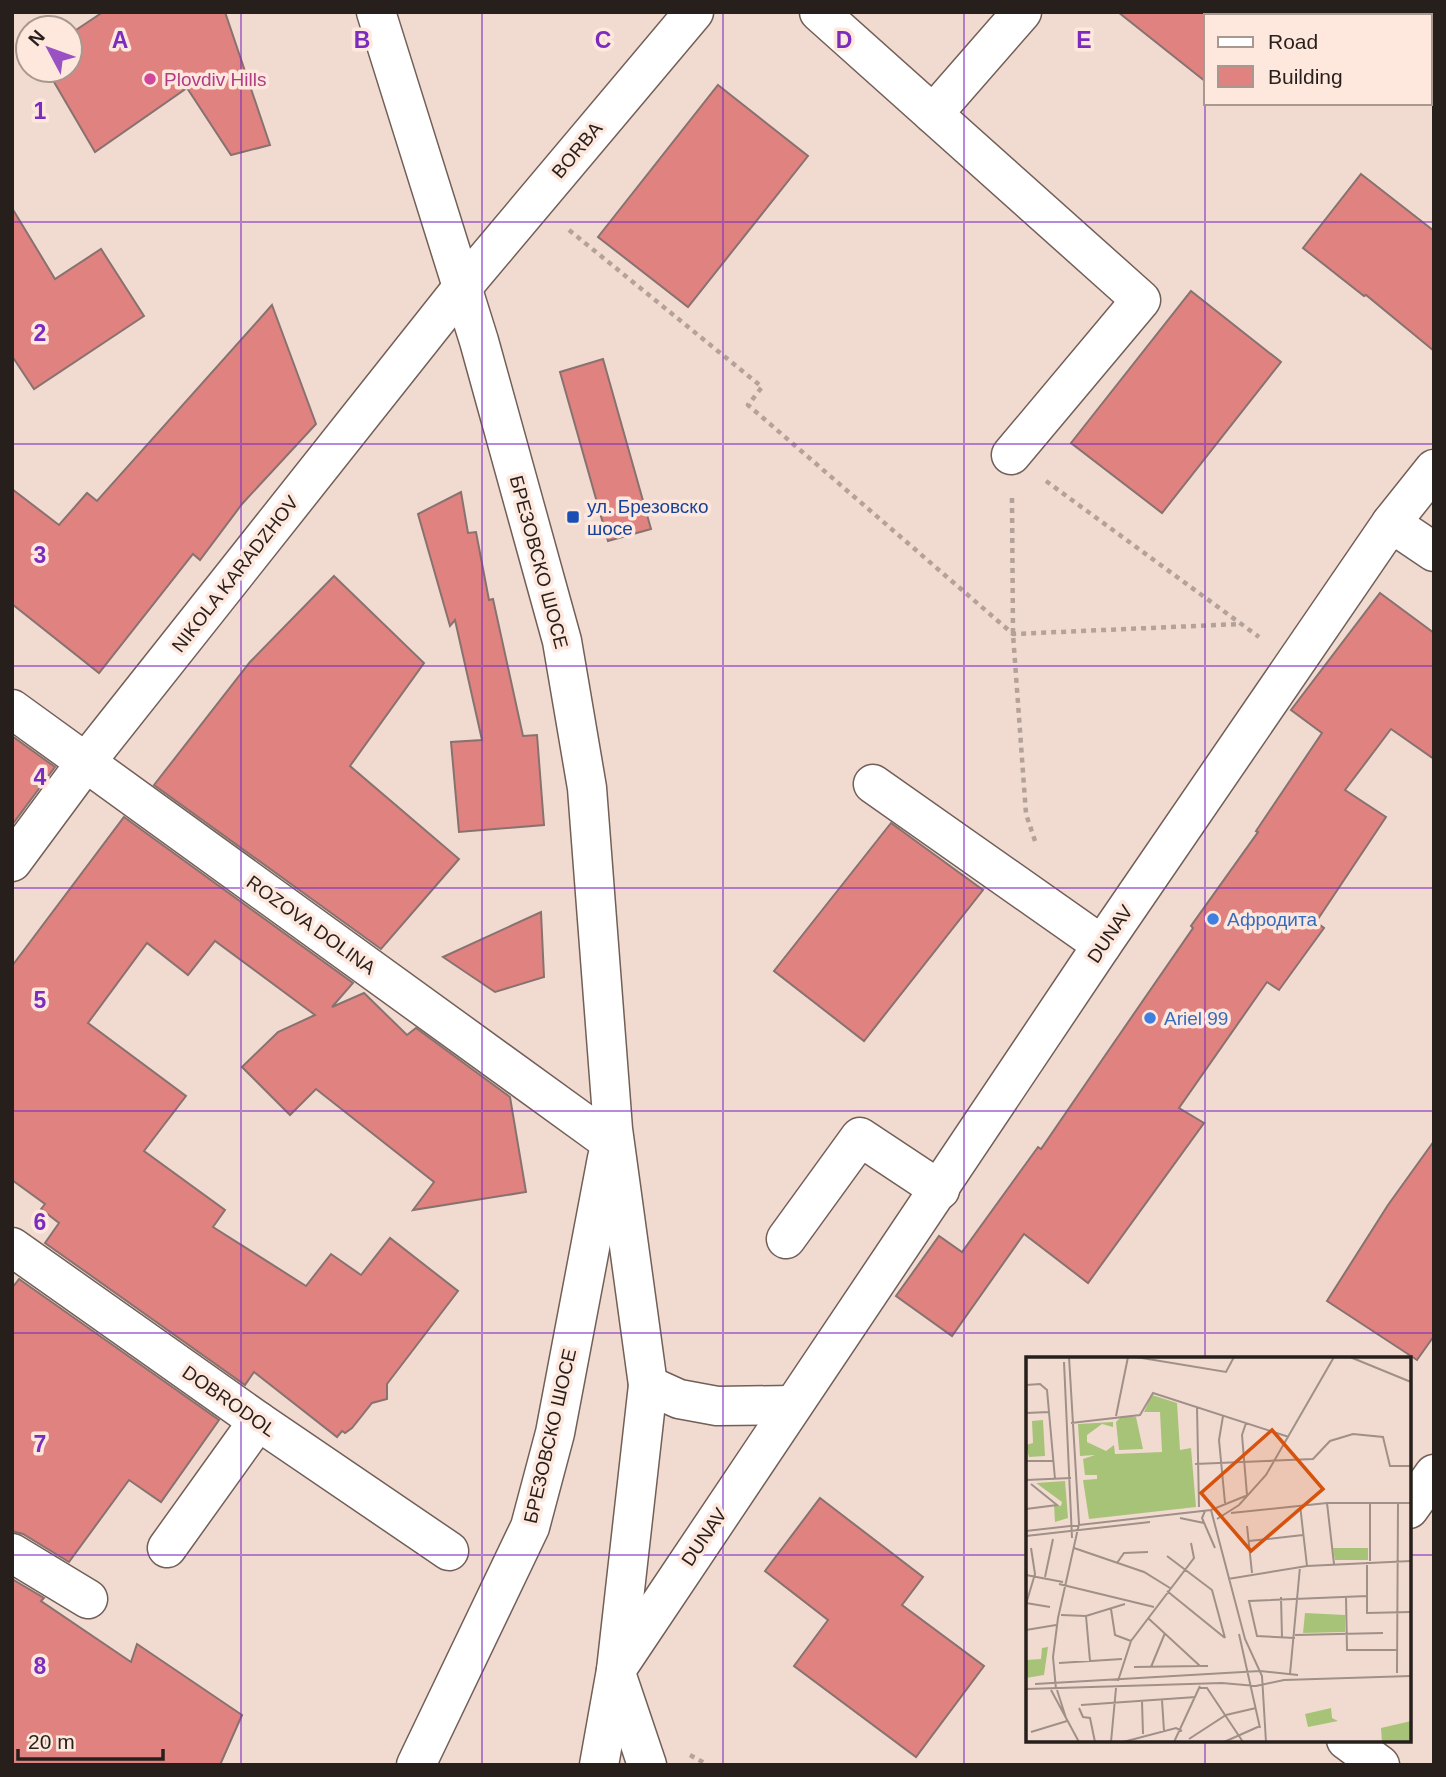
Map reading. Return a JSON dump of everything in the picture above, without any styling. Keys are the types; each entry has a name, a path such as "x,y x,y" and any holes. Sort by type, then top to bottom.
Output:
{"street":[{"name":"БРЕЗОВСКО ШОСЕ","path":"376,12 479,341 562,641 587,788 612,1135 648,1385 616,1670 599,1765"},
{"name":"BORBA","path":"461,289 694,12"},
{"path":"819,12 1141,300 1011,455"},
{"path":"933,114 1022,12"},
{"name":"NIKOLA KARADZHOV","path":"12,862 86,762 461,289"},
{"name":"DUNAV","path":"616,1670 1102,945 1391,523 1434,469"},
{"path":"1391,523 1434,552"},
{"name":"ROZOVA DOLINA","path":"12,709 612,1135"},
{"path":"873,784 1102,945"},
{"name":"БРЕЗОВСКО ШОСЕ","path":"416,1765 530,1527 555,1433 612,1135"},
{"path":"786,1239 860,1137 940,1190"},
{"name":"DOBRODOL","path":"12,1247 258,1422 449,1551"},
{"path":"648,1385 679,1399 717,1406 792,1405"},
{"path":"167,1548 258,1422"},
{"path":"1411,1506 1434,1474"},
{"path":"12,1553 89,1599"},
{"path":"616,1670 647,1765"},
{"path":"1349,1742 1380,1765"}],"path":[{"path":"534,202 762,387 748,405 1013,634 1240,624"},
{"path":"1011,455 1295,664"},
{"path":"1011,455 1013,634 1026,814 1040,853"}],"building":[{"name":"Plovdiv Hills","path":"103,12 225,12 270,145 231,155 187,88 95,152 55,84 84,84 84,25"},
{"path":"1118,12 1206,12 1204,80"},
{"path":"718,85 808,156 688,307 598,237"},
{"path":"1361,174 1434,231 1434,351 1303,248"},
{"path":"12,208 55,279 101,249 144,316 34,389 12,356"},
{"path":"1191,291 1281,362 1162,513 1071,443"},
{"path":"272,305 316,424 242,504 200,560 193,554 99,673 12,604 12,489 59,525 87,493 97,501"},
{"path":"603,359 651,529 608,541 560,372"},
{"path":"461,492 468,533 476,532 489,600 493,599 523,736 537,735 544,825 459,832 451,742 482,740 455,620 450,626 418,514"},
{"path":"334,576 424,663 350,766 459,859 381,949 154,785 250,662"},
{"path":"1380,593 1434,633 1434,759 1391,729 1345,790 1386,817 1316,922 1324,928 1279,990 1267,982 1179,1108 1204,1123 1088,1283 1024,1234 952,1336 896,1296 939,1236 962,1252 1038,1147 1041,1149 1193,928 1191,926 1258,832 1256,831 1322,733 1291,710"},
{"path":"12,736 55,767 12,825"},
{"path":"124,817 353,983 332,1007 364,993 407,1035 416,1028 510,1097 526,1192 413,1210 434,1182 316,1089 290,1115 242,1067 278,1032 315,1015 215,941 188,975 147,943 88,1023 186,1096 144,1151 225,1210 213,1227 306,1286 331,1254 361,1275 390,1238 458,1291 387,1384 387,1399 372,1403 352,1428 345,1433 342,1431 337,1437 254,1372 245,1385 45,1243 59,1223 41,1209 45,1204 12,1180 12,966"},
{"path":"891,823 983,890 864,1041 774,971"},
{"path":"541,912 544,977 495,992 443,957"},
{"path":"1434,1141 1434,1336 1417,1360 1327,1301 1388,1205"},
{"path":"19,1279 219,1420 161,1502 129,1480 69,1562 23,1534 12,1531 12,1288"},
{"path":"820,1498 923,1577 902,1605 984,1666 916,1757 794,1666 828,1620 765,1571"},
{"path":"12,1579 44,1598 41,1601 131,1662 137,1644 242,1715 220,1765 12,1765"}],"place":[{"name":"Plovdiv Hills","path":"150,79"},
{"name":"ул. Брезовско шосе","path":"573,517"},
{"name":"Афродита","path":"1213,919"},
{"name":"Ariel 99","path":"1150,1018"}]}
